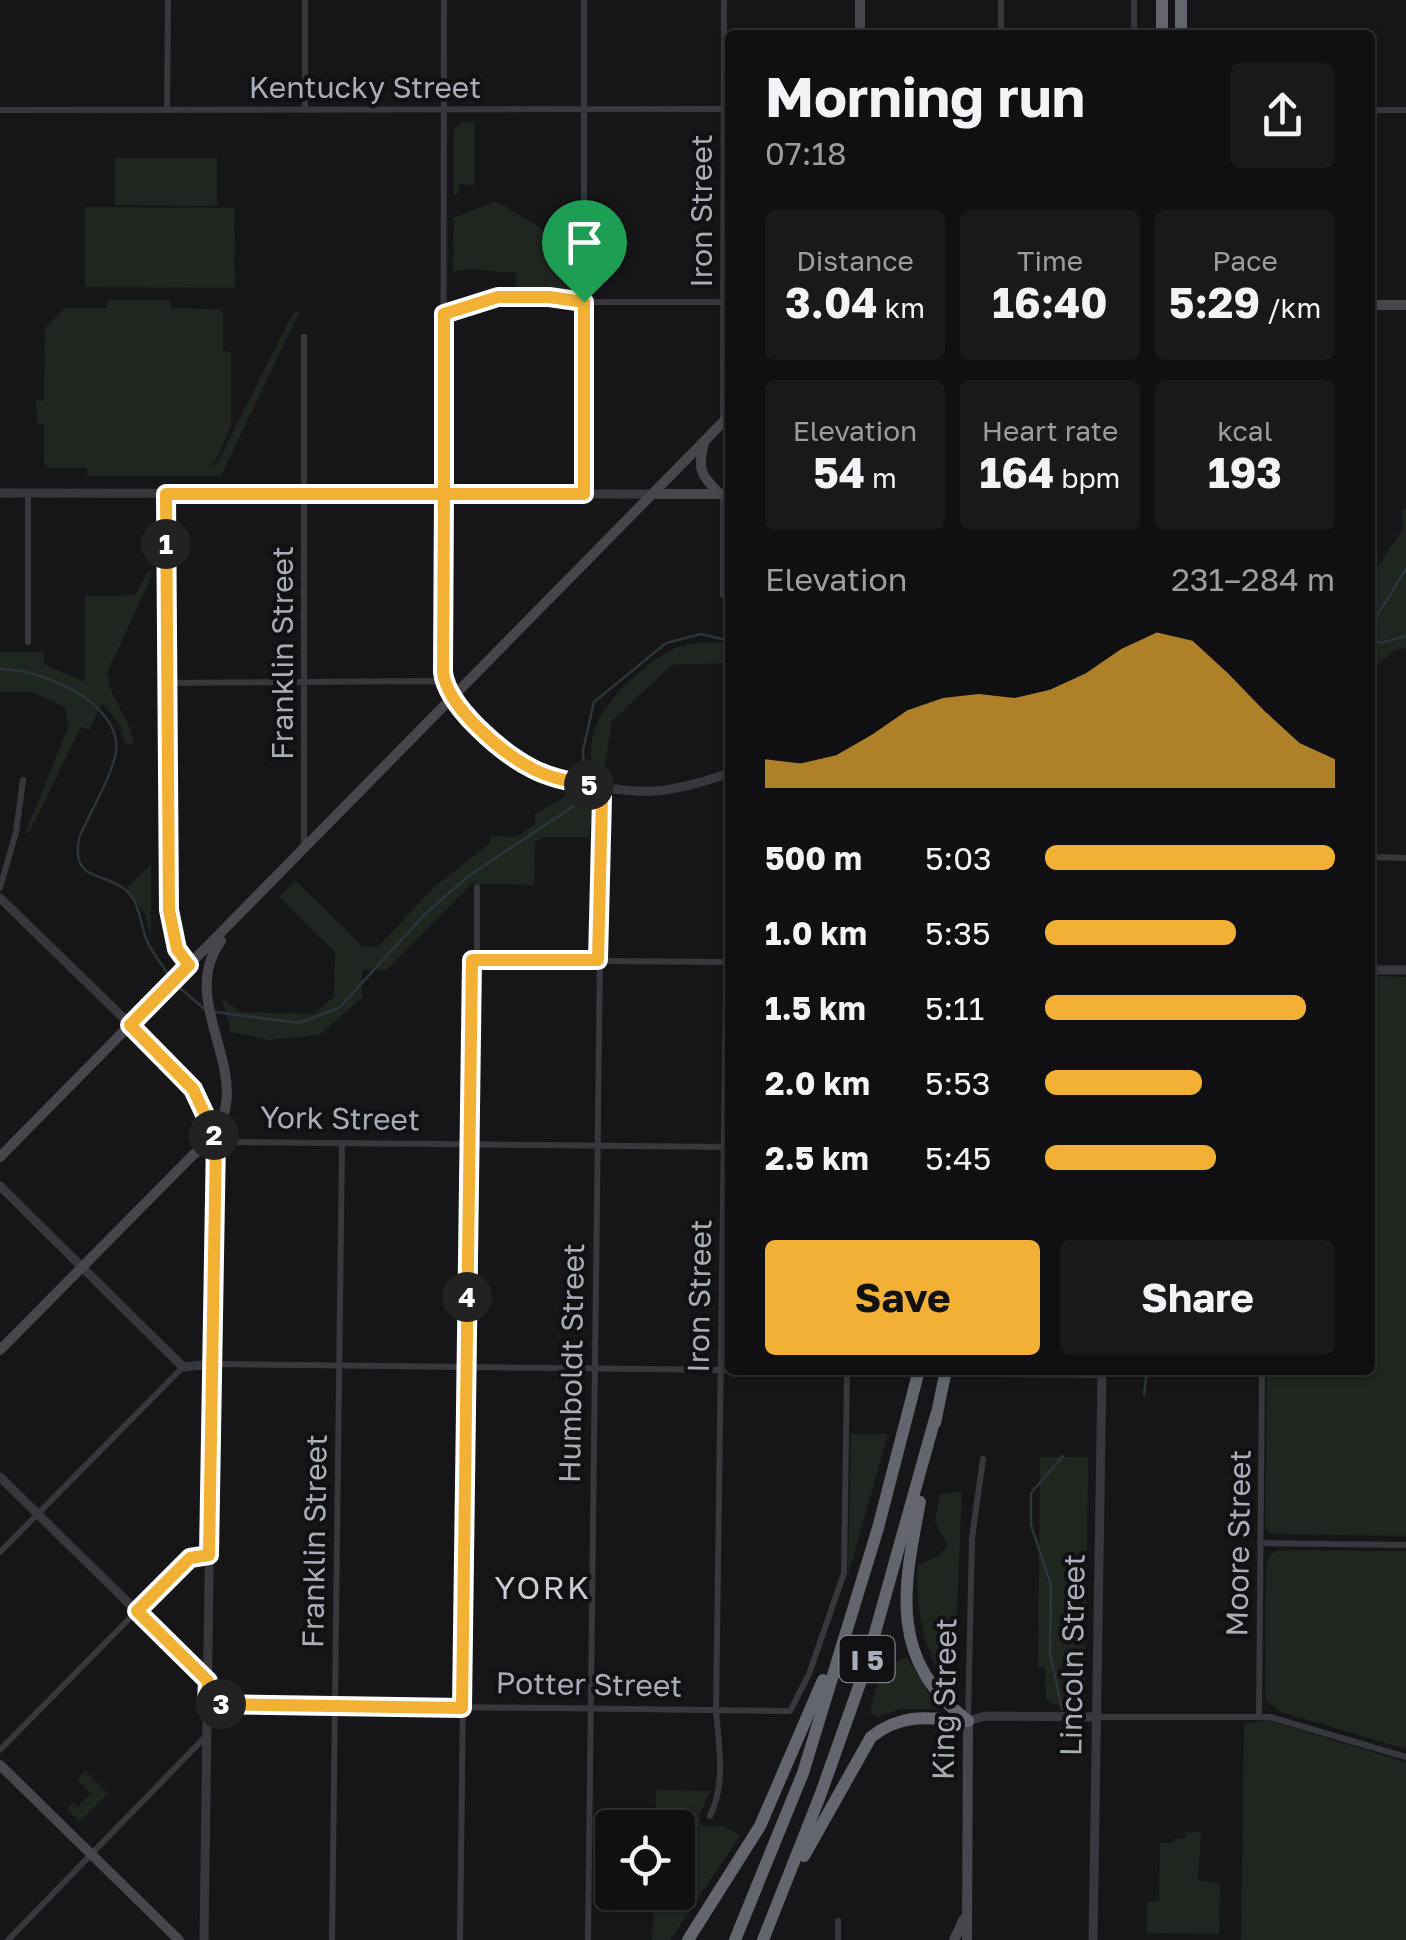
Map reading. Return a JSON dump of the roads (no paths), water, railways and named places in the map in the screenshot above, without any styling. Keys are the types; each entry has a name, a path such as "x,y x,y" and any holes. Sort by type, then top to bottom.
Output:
{"highway":[{"path":"1162,0 1162,30"},
{"path":"1181,0 1181,30"},
{"name":"I 5","path":"735,1940 802,1773 878,1528 918,1375"},
{"name":"I 5","path":"763,1940 864,1672 945,1375"},
{"path":"936,1416 906,1570 905,1612 910,1640 924,1674 947,1705 968,1721"},
{"path":"688,1940 760,1826 854,1604"},
{"path":"780,1897 870,1737 905,1718 928,1716 968,1721"}],"main road":[{"path":"860,0 860,30"},
{"path":"1375,305 1406,305"},
{"path":"0,1157 725,420"},
{"path":"704,442 701,474 724,494"},
{"path":"653,494 724,494"},
{"path":"0,1350 193,1154 216,1138 227,1089 206,994 211,954 239,916"},
{"name":"King Street","path":"967,1940 968,1721"},
{"path":"0,1765 178,1940"},
{"path":"954,1940 967,1908"}],"street":[{"path":"168,0 168,110"},
{"path":"305,110 306,0"},
{"path":"444,0 444,684 452,698 510,755 558,778 642,794 725,775"},
{"path":"584,0 584,494"},
{"name":"Iron Street","path":"724,0 725,36"},
{"path":"1001,0 1001,30"},
{"path":"1134,0 1134,30"},
{"name":"Kentucky Street","path":"0,110 725,109"},
{"path":"1375,110 1406,110"},
{"path":"444,314 498,297 584,302 725,302"},
{"name":"Franklin Street","path":"304,338 304,848"},
{"path":"0,494 653,494"},
{"path":"28,494 28,642"},
{"path":"166,494 169,910 177,949 188,966"},
{"path":"723,595 724,494"},
{"path":"166,683 444,684"},
{"path":"0,888 16,832 22,780"},
{"name":"Humboldt Street","path":"588,1940 602,788"},
{"path":"1375,858 1406,858"},
{"path":"460,1940 466,1367 477,887"},
{"name":"York Street","path":"0,898 193,1089 216,1138 234,1142 725,1147"},
{"path":"474,960 725,962"},
{"path":"1375,970 1406,970"},
{"path":"204,1940 216,1138"},
{"name":"Franklin Street","path":"332,1940 342,1143"},
{"path":"0,1186 183,1366"},
{"path":"0,1552 183,1366 725,1369"},
{"name":"Iron Street","path":"710,1816 717,1803 721,1762 716,1710 725,1369"},
{"name":"Potter Street","path":"207,1704 790,1712 809,1674 844,1573 847,1375"},
{"name":"Lincoln Street","path":"1093,1940 1102,1375"},
{"name":"Moore Street","path":"1259,1717 1262,1375"},
{"name":"King Street","path":"968,1721 972,1538 982,1459"},
{"path":"0,1477 208,1681"},
{"path":"1260,1543 1406,1544"},
{"path":"0,1750 190,1558 209,1555"},
{"path":"968,1721 985,1716 1270,1717 1406,1757"},
{"path":"8,1940 207,1735"},
{"path":"838,1921 838,1940"}],"waterway":[{"path":"1375,619 1406,569"},
{"path":"584,780 583,750 594,702 666,643 701,634 725,640"},
{"path":"1375,641 1381,643 1406,636"},
{"path":"0,669 56,682 93,704 106,718 114,734 116,752 79,838 80,863 91,874 118,885 132,896 148,943 170,977"},
{"path":"215,1012 299,1023 339,1008 425,914 470,875 580,802 585,788"},
{"path":"175,984 207,1011"},
{"path":"1144,1395 1146,1375"},
{"path":"1062,1709 1050,1654 1051,1585 1031,1525 1031,1493 1063,1456"}],"district":[{"name":"YORK","path":"543,1587"}]}
